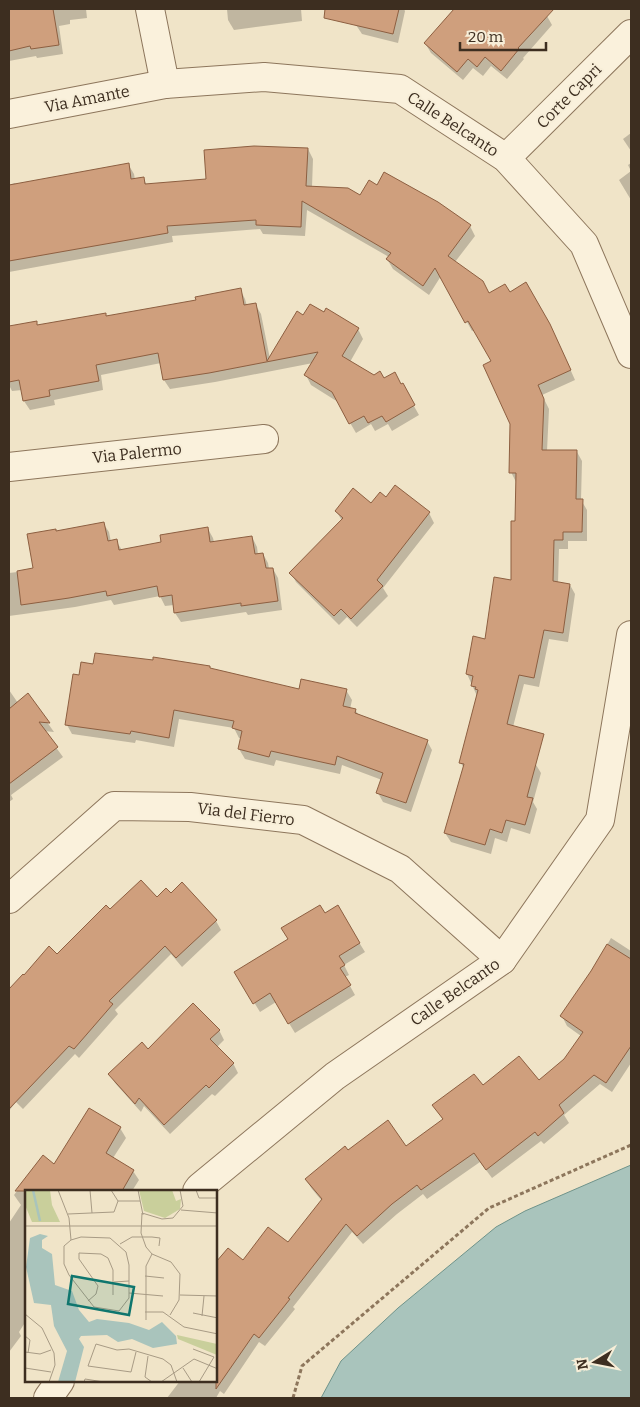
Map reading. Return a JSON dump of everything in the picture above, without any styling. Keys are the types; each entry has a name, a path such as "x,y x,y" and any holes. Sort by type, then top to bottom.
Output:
{"street":[{"path":"150,9 165,84"},
{"name":"Corte Capri","path":"506,158 631,34"},
{"name":"Calle Belcanto","path":"165,84 264,77 400,89 506,158 584,244 631,354"},
{"name":"Via Amante","path":"9,114 165,84"},
{"name":"Via Palermo","path":"9,467 264,439"},
{"name":"Calle Belcanto","path":"198,1190 200,1186 335,1076 502,960 600,820 631,635"},
{"name":"Via del Fierro","path":"9,900 114,806 190,807 303,820 400,869 502,960"},
{"path":"48,1398 59,1382"}],"path":[{"path":"294,1398 302,1366 489,1208 631,1145"}],"water":[{"path":"631,1165 631,1398 321,1398 341,1361 398,1308 496,1227 525,1211"}],"building":[{"path":"9,9 53,9 59,45 31,49 30,46 9,51"},
{"path":"325,9 399,9 393,34 324,18"},
{"path":"454,9 554,9 518,48 501,71 485,57 477,67 468,59 457,72 424,43"},
{"path":"254,146 308,148 306,186 348,188 360,195 369,180 377,185 384,172 438,202 471,225 448,256 483,281 489,293 505,284 510,292 526,282 550,324 571,370 538,385 544,399 542,450 577,450 576,499 583,499 582,532 563,532 563,540 554,540 553,581 570,584 563,633 544,630 534,678 519,675 507,724 544,734 527,797 533,798 525,825 506,820 502,833 490,829 485,845 444,833 464,764 459,763 478,690 475,689 476,687 471,686 473,676 466,674 473,636 485,639 494,577 511,580 511,521 515,521 516,473 509,473 510,424 483,365 491,361 468,321 465,323 435,268 423,286 386,259 391,253 302,201 301,227 256,225 256,220 167,226 168,233 9,261 9,185 129,163 131,179 144,177 145,184 206,179 204,150"},
{"path":"241,288 244,305 256,303 267,361 297,311 303,315 310,304 324,312 326,308 359,328 342,356 374,375 380,371 384,378 395,372 415,405 386,422 382,416 368,423 364,416 349,424 332,392 304,375 318,352 163,380 158,353 96,365 99,381 49,390 50,396 23,401 19,380 9,382 9,326 37,321 37,325 106,313 106,316 196,300 195,297"},
{"path":"395,485 430,512 377,580 383,586 351,619 341,609 334,616 289,573 343,518 335,511 353,488 371,503 380,492 386,497"},
{"path":"104,522 108,541 117,539 119,550 161,542 160,535 208,527 210,542 252,536 255,554 263,553 266,568 273,568 278,601 241,606 241,603 174,613 172,595 159,597 157,586 107,596 106,591 21,605 17,571 33,568 27,534 56,529 56,531"},
{"path":"95,653 153,660 153,657 210,666 210,668 299,689 301,679 347,689 343,706 356,709 355,713 428,740 406,803 376,793 383,773 337,756 335,765 271,751 269,757 238,749 242,731 232,728 234,721 174,710 169,738 131,731 130,734 65,725 73,674 79,675 81,662 93,664"},
{"path":"28,693 50,723 39,722 58,747 9,784 9,709"},
{"path":"141,880 157,897 166,888 171,893 182,882 217,920 176,958 165,946 109,1001 113,1004 74,1049 69,1046 9,1109 9,989 49,946 57,954 106,905 110,909"},
{"path":"320,905 325,913 338,905 360,943 339,956 345,965 340,968 351,985 288,1024 270,993 253,1004 234,972 288,939 281,928"},
{"path":"607,944 631,959 631,1046 606,1083 594,1075 559,1105 564,1113 538,1136 535,1132 486,1170 474,1153 421,1190 417,1185 392,1204 357,1236 346,1224 259,1338 254,1334 216,1389 216,1382 218,1382 218,1260 228,1248 243,1260 268,1227 288,1242 322,1199 305,1179 345,1146 348,1150 388,1120 406,1146 443,1119 432,1105 474,1074 483,1085 519,1056 539,1080 564,1059 583,1032 560,1016"},
{"path":"193,1003 220,1030 210,1039 234,1063 209,1088 206,1085 164,1125 139,1098 135,1104 108,1074 142,1042 148,1049"},
{"path":"89,1108 121,1127 106,1153 134,1170 123,1190 15,1191 43,1155 54,1164"}]}
